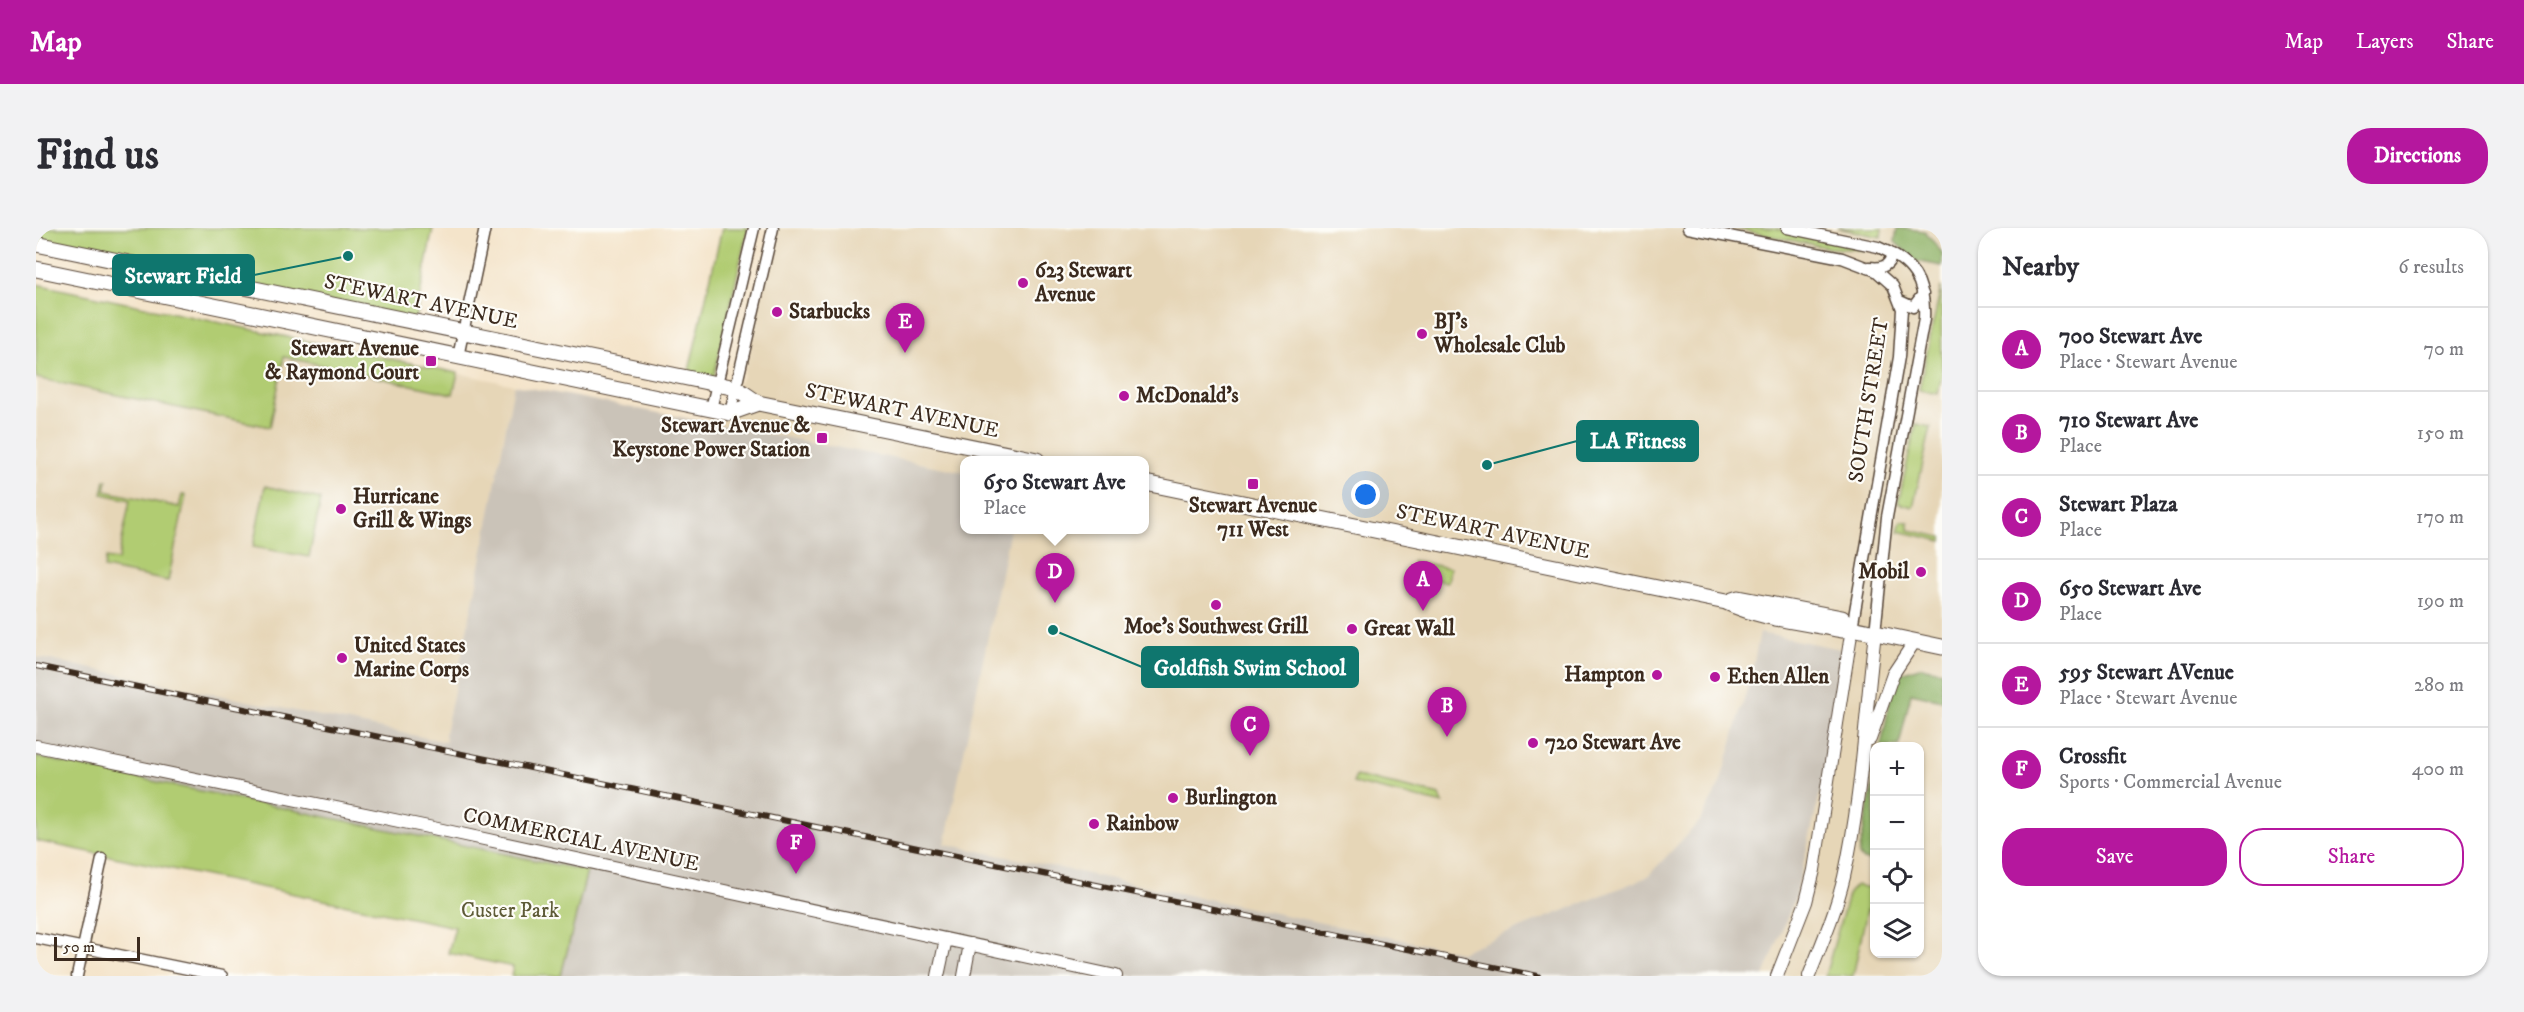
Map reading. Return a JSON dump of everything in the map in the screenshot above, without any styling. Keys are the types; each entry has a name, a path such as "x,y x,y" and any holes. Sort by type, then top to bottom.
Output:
{"main road":[{"name":"STEWART AVENUE","path":"36,244 736,388 758,403 1017,456"},
{"path":"68,276 72,252"},
{"path":"36,269 730,413 758,403"},
{"path":"288,322 292,297"},
{"path":"367,338 377,315"},
{"name":"STEWART AVENUE","path":"1149,484 1726,602 1738,608 1774,617 1842,630 1852,628 1942,647"}],"street":[{"path":"458,357 485,228"},
{"path":"711,409 754,228"},
{"path":"730,413 773,228"},
{"name":"SOUTH STREET","path":"1688,228 1842,258 1869,267 1888,280 1900,301 1903,315 1899,357 1852,628"},
{"name":"SOUTH STREET","path":"1787,228 1878,247 1915,270 1923,294 1924,319 1887,517 1875,633"},
{"path":"1869,267 1877,268 1886,265 1891,258 1888,252"},
{"path":"1900,301 1913,307 1923,294"},
{"path":"1777,976 1806,902 1814,870 1852,628"},
{"path":"1809,976 1834,912 1844,877 1864,757 1875,633"},
{"path":"1864,757 1893,674 1916,641"},
{"name":"COMMERCIAL AVENUE","path":"36,746 433,828 1116,976"},
{"path":"77,976 102,859"},
{"path":"36,938 222,976"},
{"path":"939,976 946,939"},
{"path":"964,976 970,944"}],"shaded area":[{"path":"774,228 1942,228 1942,976 1764,976 1795,898 1841,650 1760,633 1751,675 1720,784 1700,821 1676,852 1647,877 1460,952 944,844 1009,534 1149,534 1149,456 960,456 960,471 711,423 743,376"},
{"path":"36,284 514,385 475,593 445,733 446,742 36,657"},
{"path":"514,385 960,471 960,534 1009,534 945,844 1460,952 1647,877 1700,821 1720,784 1751,675 1760,633 1841,649 1823,781 1795,898 1764,976 561,976 586,870 36,757 36,657 446,742 445,733 475,593"}],"green space":[{"path":"36,228 433,228 415,320 36,241"},
{"path":"722,228 748,228 713,381 688,375"},
{"path":"1732,228 1775,228 1864,248 1864,250 1829,248"},
{"path":"1838,228 1882,228 1881,237"},
{"path":"1897,228 1925,231 1942,253 1942,266 1916,261 1895,242"},
{"path":"36,284 458,373 453,394 284,357 270,427 36,378"},
{"path":"1941,287 1942,375 1938,394 1919,390"},
{"path":"1916,424 1931,427 1913,507 1898,503"},
{"path":"105,480 107,480 105,491 179,507 182,495 186,495 168,581 104,568 106,558 118,560 130,500 102,494"},
{"path":"265,486 321,499 309,557 253,547"},
{"path":"1901,521 1909,522 1909,530 1942,537 1942,541 1898,531"},
{"path":"1413,561 1450,568 1448,582 1410,575"},
{"path":"1919,667 1942,671 1942,700 1911,693 1900,742 1882,742 1894,681 1902,673"},
{"name":"Custer Park","path":"36,757 587,871 561,976 511,976 513,967 448,953 455,927 36,841"},
{"path":"1356,776 1440,795 1443,804 1353,783"},
{"path":"1870,799 1870,861 1863,860 1859,855"},
{"path":"1856,885 1870,888 1870,910 1867,910 1853,976 1825,976 1849,892"}],"railway":[{"path":"36,666 1538,976"}],"place":[{"name":"Stewart Field","path":"348,256"},
{"name":"623 Stewart Avenue","path":"1023,283"},
{"name":"Starbucks","path":"777,312"},
{"name":"BJ's Wholesale Club","path":"1422,334"},
{"name":"595 Stewart AVenue","path":"905,353"},
{"name":"Stewart Avenue & Raymond Court","path":"431,361"},
{"name":"McDonald's","path":"1124,396"},
{"name":"Stewart Avenue & Keystone Power Station","path":"822,438"},
{"name":"LA Fitness","path":"1487,465"},
{"name":"Stewart Avenue 711 West","path":"1253,484"},
{"name":"Hurricane Grill & Wings","path":"341,509"},
{"name":"Mobil","path":"1921,572"},
{"name":"650 Stewart Ave","path":"1055,603"},
{"name":"Moe's Southwest Grill","path":"1216,605"},
{"name":"700 Stewart Ave","path":"1423,611"},
{"name":"Great Wall","path":"1352,629"},
{"name":"Goldfish Swim School","path":"1053,630"},
{"name":"United States Marine Corps","path":"342,658"},
{"name":"Hampton","path":"1657,675"},
{"name":"Ethen Allen","path":"1715,677"},
{"name":"710 Stewart Ave","path":"1447,737"},
{"name":"720 Stewart Ave","path":"1533,743"},
{"name":"Stewart Plaza","path":"1250,756"},
{"name":"Burlington","path":"1173,798"},
{"name":"Rainbow","path":"1094,824"},
{"name":"Crossfit","path":"796,874"}]}
